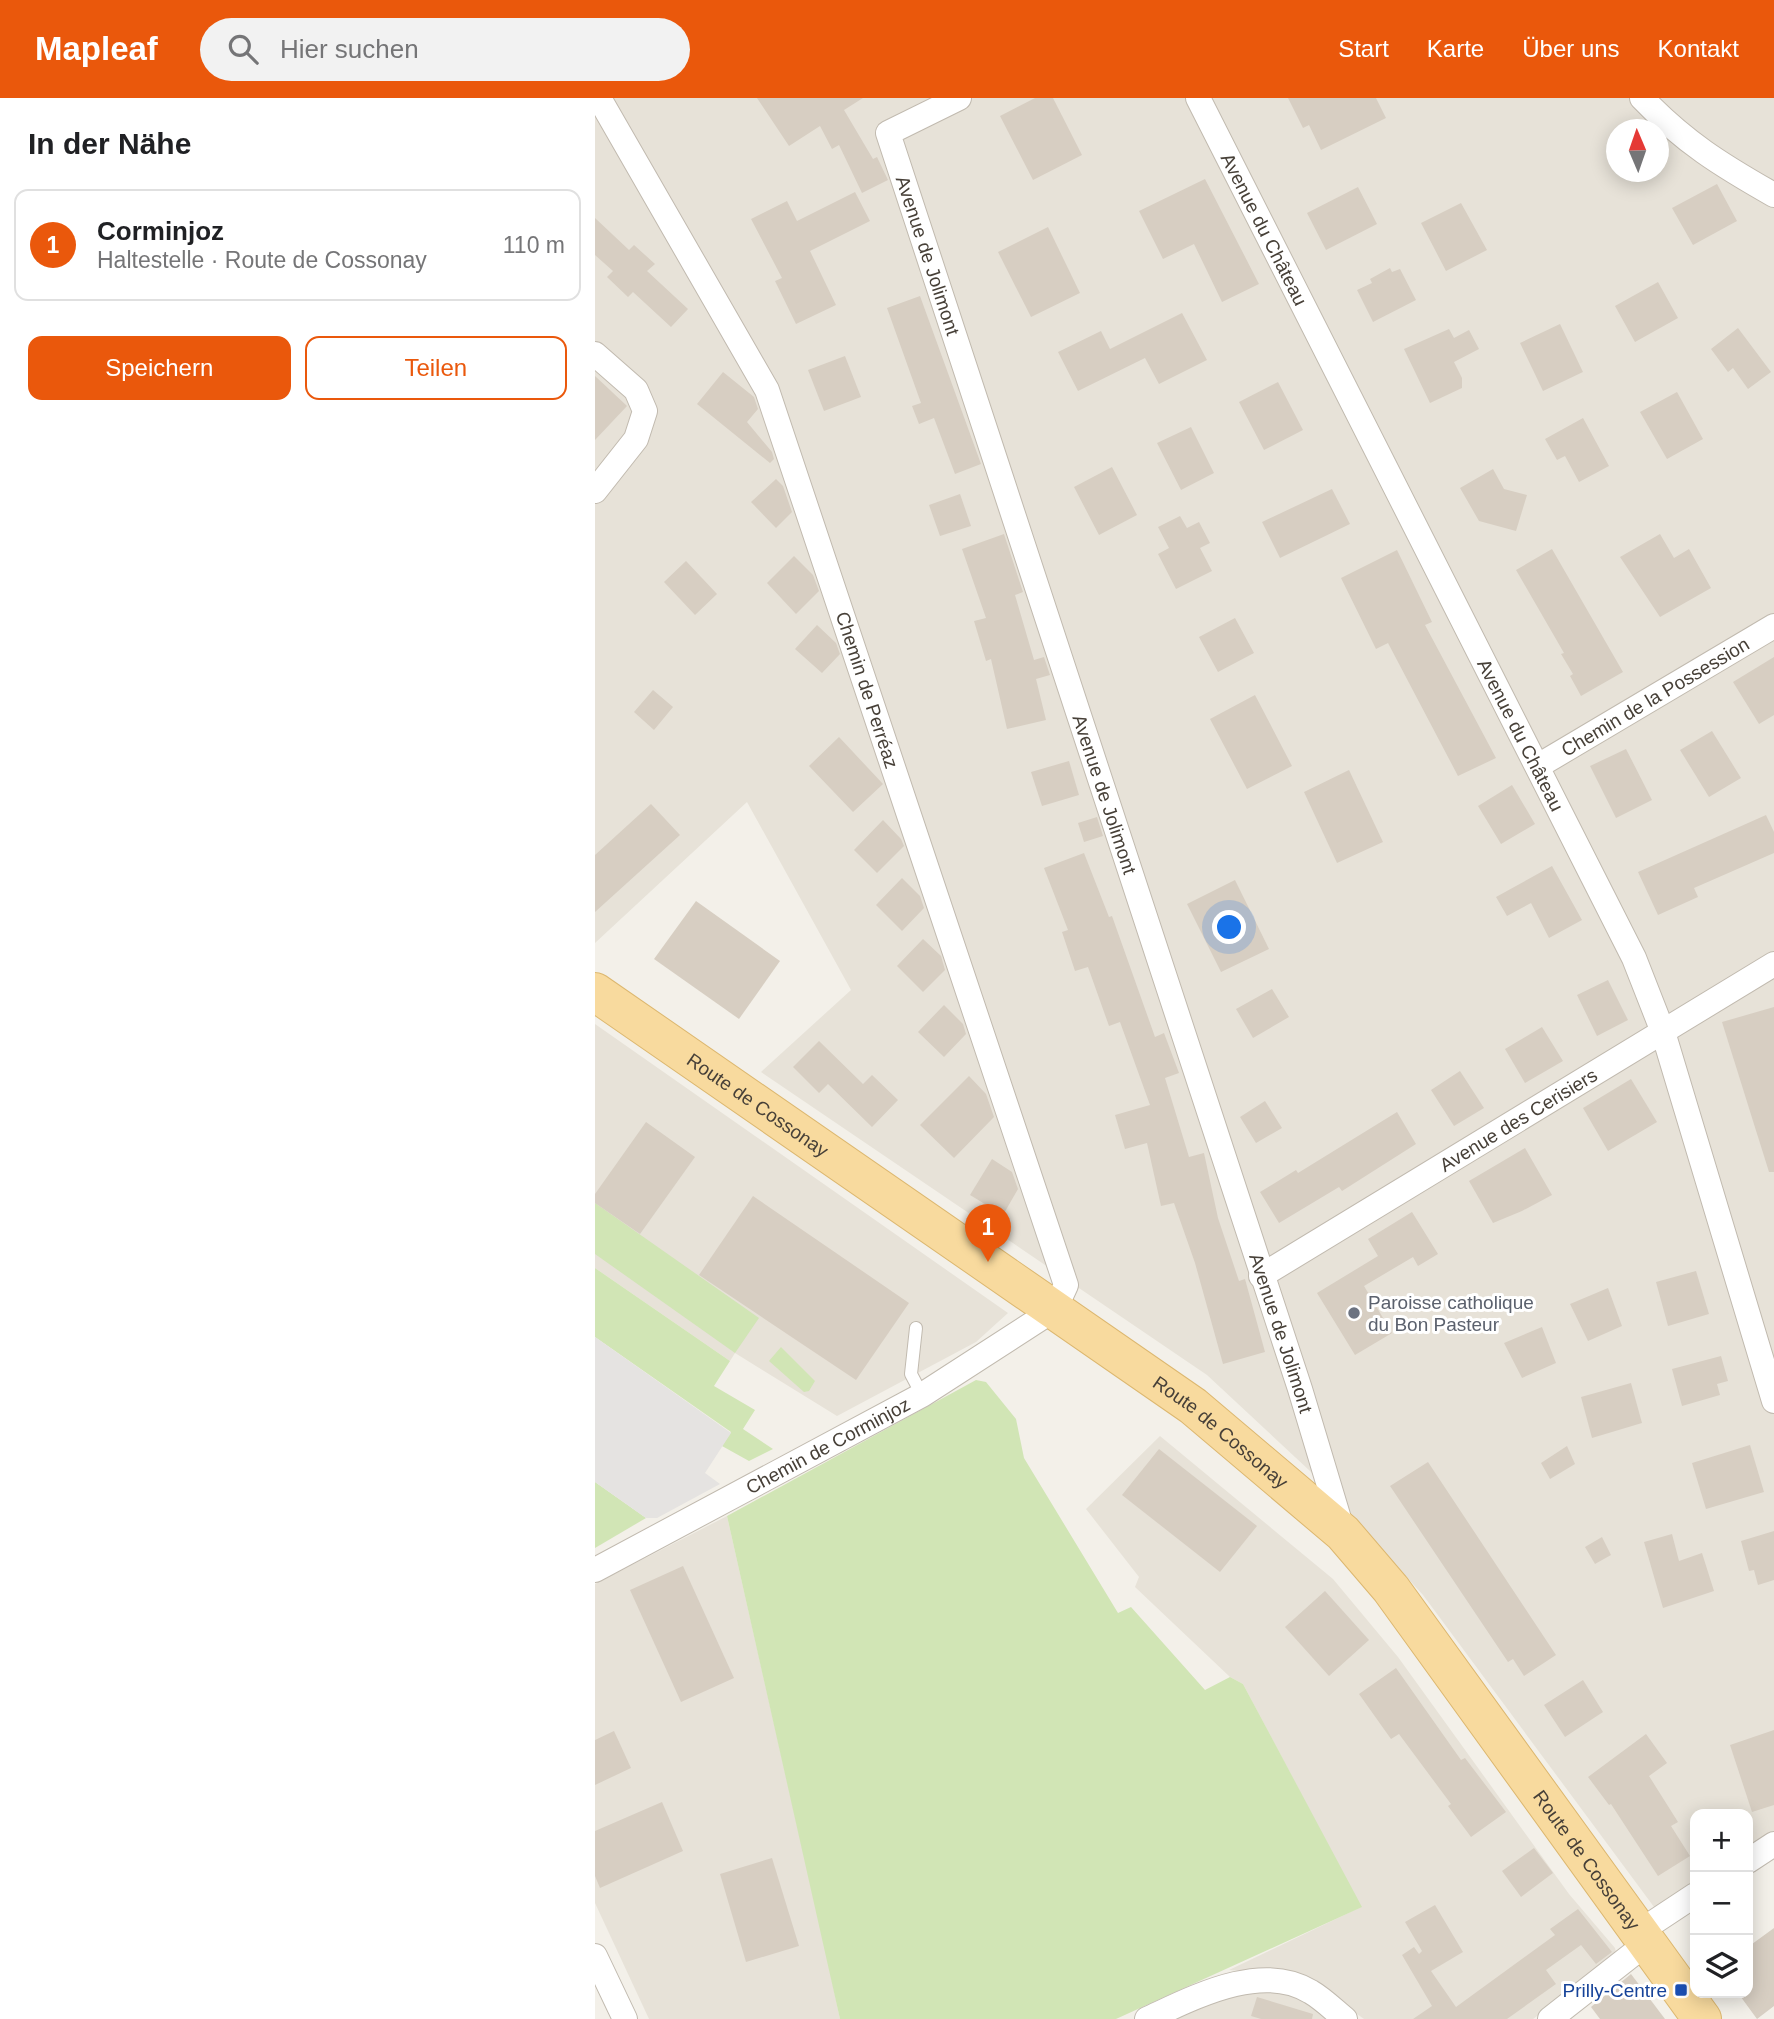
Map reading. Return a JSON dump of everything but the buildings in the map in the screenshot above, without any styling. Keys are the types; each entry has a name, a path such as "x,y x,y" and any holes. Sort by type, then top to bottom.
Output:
{"main road":[{"name":"Route de Cossonay","path":"595,992 1193,1406 1343,1533 1391,1589 1702,2019"}],"street":[{"name":"Chemin de Perréaz","path":"599,98 767,390 1066,1285 1055,1309"},
{"name":"Avenue de Jolimont","path":"959,98 888,134 1336,1502 1343,1533"},
{"name":"Avenue du Château","path":"1198,98 1634,958 1663,1032 1774,1401"},
{"path":"1642,98 1666,124 1709,159 1774,195"},
{"path":"595,354 636,390 645,411 636,439 595,491"},
{"name":"Chemin de la Possession","path":"1538,766 1774,626"},
{"name":"Avenue des Cerisiers","path":"1261,1276 1774,964"},
{"name":"Chemin de Corminjoz","path":"595,1570 922,1395 1055,1309"},
{"path":"1753,1858 1774,1844"},
{"path":"1550,2019 1690,1899"},
{"path":"595,1956 625,2019"},
{"path":"1147,2019 1238,1982 1278,1982 1309,1991 1345,2019"}],"lane":[{"path":"916,1328 911,1374 922,1395"}],"shaded area":[{"path":"595,98 1774,98 1774,1834 1753,1848 1753,1809 1690,1809 1690,1888 1657,1911 1423,1595 1310,1471 1207,1375 761,1072 851,990 747,802 595,943"},
{"path":"595,1024 1008,1313 976,1342 837,1416 735,1353 730,1361 595,1268"},
{"path":"595,1337 731,1433 705,1473 720,1484 657,1518 646,1518 595,1482"},
{"path":"1160,1436 1333,1579 1398,1657 1569,1894 1615,1948 1617,1957 1533,2019 1364,2019 1346,2006 1279,1974 1229,1970 1361,1907 1243,1684 1230,1677 1135,1587 1139,1577 1086,1509"},
{"path":"727,1516 840,2019 649,2019 595,1903 595,1584"},
{"path":"1276,1990 1303,2000 1334,2019 1164,2019 1205,2000"}],"green space":[{"path":"595,1203 759,1318 735,1353 595,1254"},
{"path":"595,1268 730,1361 714,1386 755,1410 743,1429 773,1449 749,1461 722,1446 731,1432 595,1337"},
{"path":"781,1347 815,1381 809,1391 804,1392 769,1361"},
{"path":"976,1380 986,1382 1016,1419 1024,1458 1118,1613 1131,1607 1205,1690 1230,1677 1243,1684 1362,1907 1116,2019 840,2019 727,1516"},
{"path":"595,1482 646,1518 595,1548"}],"place":[{"name":"Corminjoz","path":"988,1262"},
{"name":"Paroisse catholique du Bon Pasteur","path":"1354,1313"},
{"name":"Prilly-Centre","path":"1681,1990"}]}
